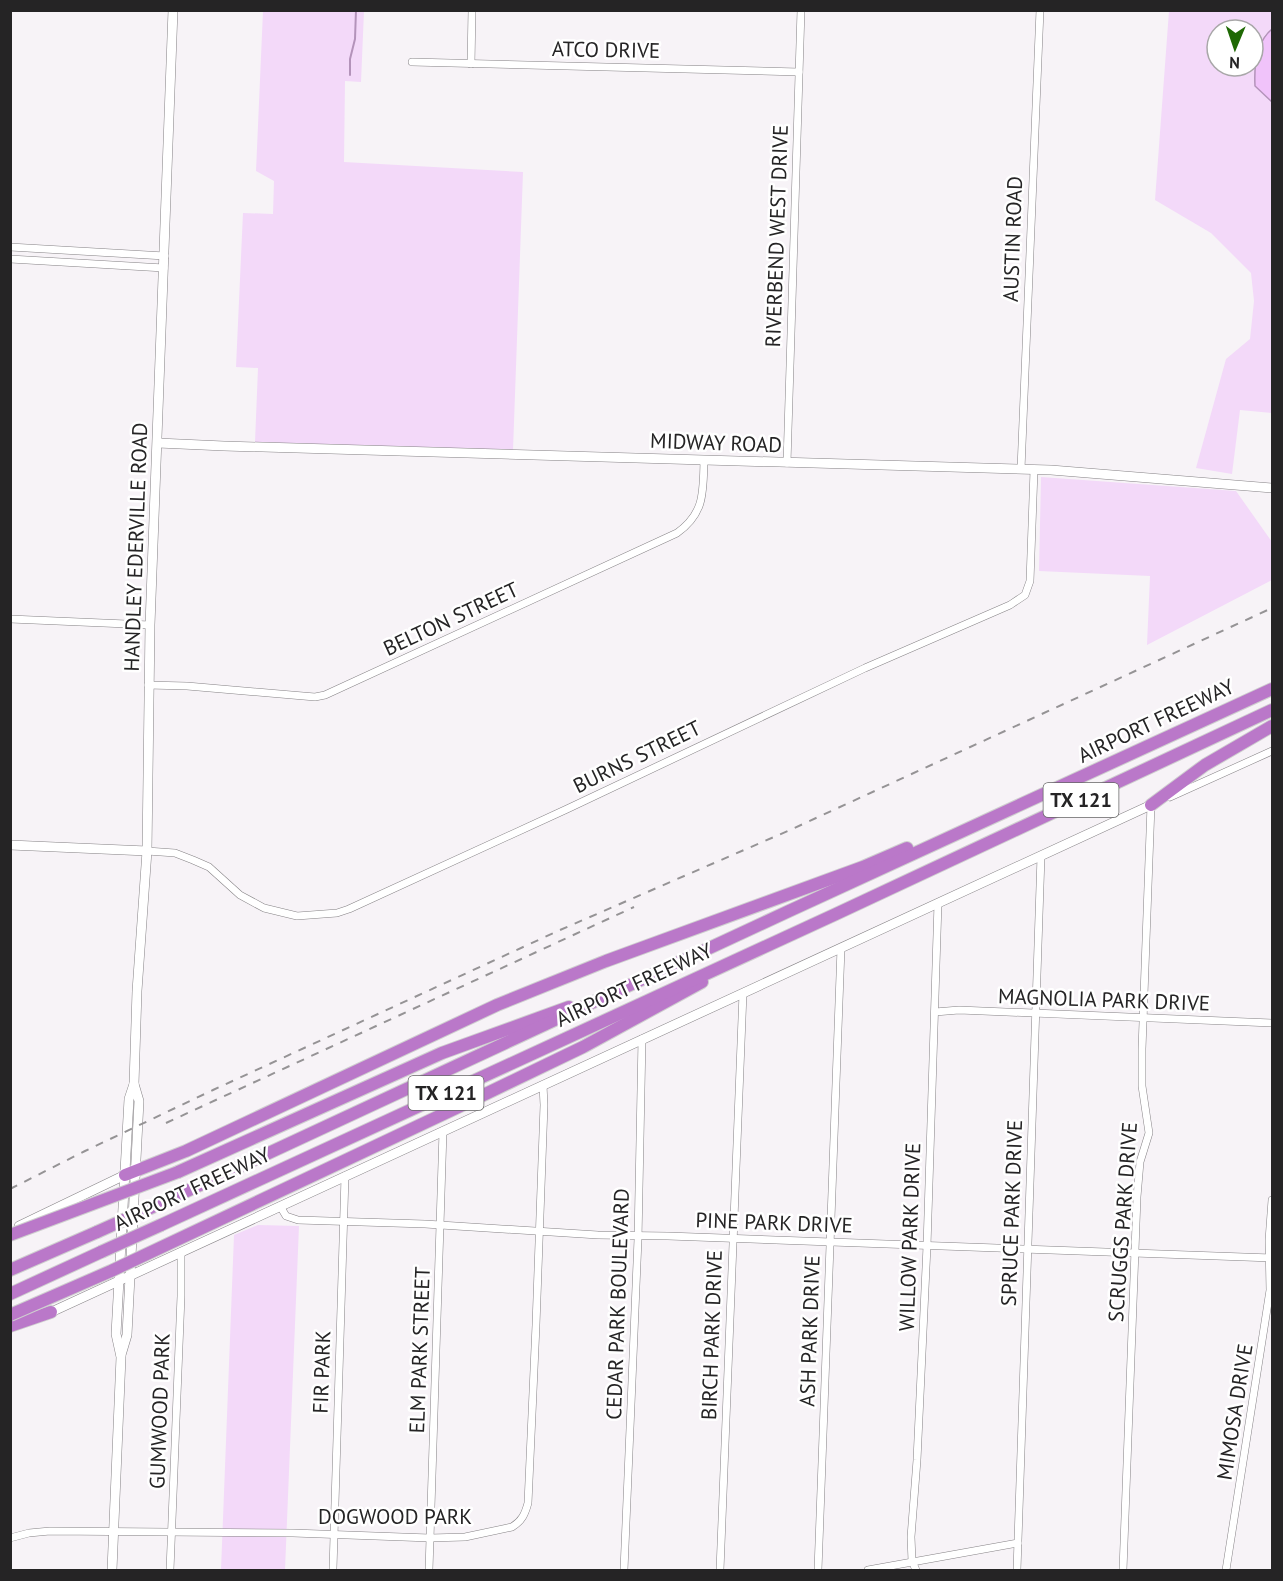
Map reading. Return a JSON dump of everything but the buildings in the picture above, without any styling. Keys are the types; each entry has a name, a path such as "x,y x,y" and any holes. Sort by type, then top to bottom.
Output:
{"highway":[{"name":"AIRPORT FREEWAY","path":"10,1270 158,1205 1272,689"},
{"name":"AIRPORT FREEWAY","path":"10,1294 1272,710"},
{"path":"1150,805 1205,765 1272,726"},
{"path":"130,1173 196,1146 497,1005 606,961 863,867 946,831 973,826"},
{"path":"10,1315 111,1271 583,1047 697,986 732,961"},
{"path":"10,1235 178,1172 442,1053 644,980"},
{"path":"10,1326 51,1312"}],"main road":[{"name":"HANDLEY EDERVILLE ROAD","path":"121,1357 116,1334 130,1173 139,1101 134,1084 137,991 147,851 148,685 173,10"},
{"name":"MIDWAY ROAD","path":"158,443 1021,469 1098,473 1272,488"},
{"path":"10,1331 1150,805"},
{"path":"10,845 147,851"},
{"name":"HANDLEY EDERVILLE ROAD","path":"112,1570 121,1357 127,1335 130,1276 130,1173"},
{"name":"AIRPORT FREEWAY","path":"10,1230 130,1173"}],"street":[{"path":"471,64 472,10"},
{"name":"RIVERBEND WEST DRIVE","path":"787,463 801,10"},
{"name":"AUSTIN ROAD","path":"1021,469 1040,10"},
{"name":"ATCO DRIVE","path":"412,62 799,72"},
{"path":"10,247 165,256"},
{"path":"80,263 81,251"},
{"path":"119,265 120,254"},
{"path":"10,259 164,268"},
{"name":"BELTON STREET","path":"148,685 315,697 325,695 677,533 697,512 703,492 704,460"},
{"name":"BURNS STREET","path":"147,851 176,853 193,860 208,867 240,895 289,915 308,916 337,913 349,909 865,668 1010,605 1025,595 1030,581 1034,470"},
{"path":"10,619 150,625"},
{"path":"1150,805 1272,751"},
{"name":"SCRUGGS PARK DRIVE","path":"1123,1570 1140,1162 1149,1133 1142,1086 1150,805"},
{"name":"SPRUCE PARK DRIVE","path":"1017,1570 1041,856"},
{"name":"WILLOW PARK DRIVE","path":"916,1570 912,1561 911,1537 927,1246 938,903"},
{"name":"ASH PARK DRIVE","path":"818,1570 841,948"},
{"name":"BIRCH PARK DRIVE","path":"720,1570 743,993"},
{"name":"MAGNOLIA PARK DRIVE","path":"935,1012 959,1010 1272,1023"},
{"name":"CEDAR PARK BOULEVARD","path":"624,1570 638,1235 642,1040"},
{"name":"DOGWOOD PARK","path":"10,1538 50,1531 465,1537 512,1527 524,1517 528,1503 540,1231 543,1085"},
{"name":"ELM PARK STREET","path":"429,1570 443,1131"},
{"name":"FIR PARK","path":"333,1569 345,1176"},
{"name":"MIMOSA DRIVE","path":"1226,1570 1270,1290 1269,1240 1272,1200"},
{"name":"PINE PARK DRIVE","path":"280,1206 286,1216 293,1220 1271,1258"},
{"name":"GUMWOOD PARK","path":"170,1570 181,1252"},
{"path":"868,1570 1018,1543"}],"shaded area":[{"path":"263,11 364,11 361,82 345,81 344,162 523,172 513,450 255,442 258,368 236,367 243,213 273,214 274,181 256,171"},
{"path":"1169,11 1272,11 1272,29 1265,35 1265,18 1205,18 1205,78 1256,78 1255,86 1272,102 1272,413 1240,410 1232,474 1196,468 1226,359 1250,339 1254,301 1251,273 1211,233 1155,200"},
{"path":"1272,29 1272,102 1255,86 1255,78 1265,78 1265,37"},
{"path":"1041,477 1236,491 1272,542 1272,580 1147,645 1150,576 1039,571"},
{"path":"258,1225 299,1226 285,1570 221,1570 234,1235"}],"waterway":[{"path":"350,75 356,10"}],"railway":[{"path":"10,1189 213,1090 560,930 790,830 1272,608"},
{"path":"166,1123 634,907"}]}
